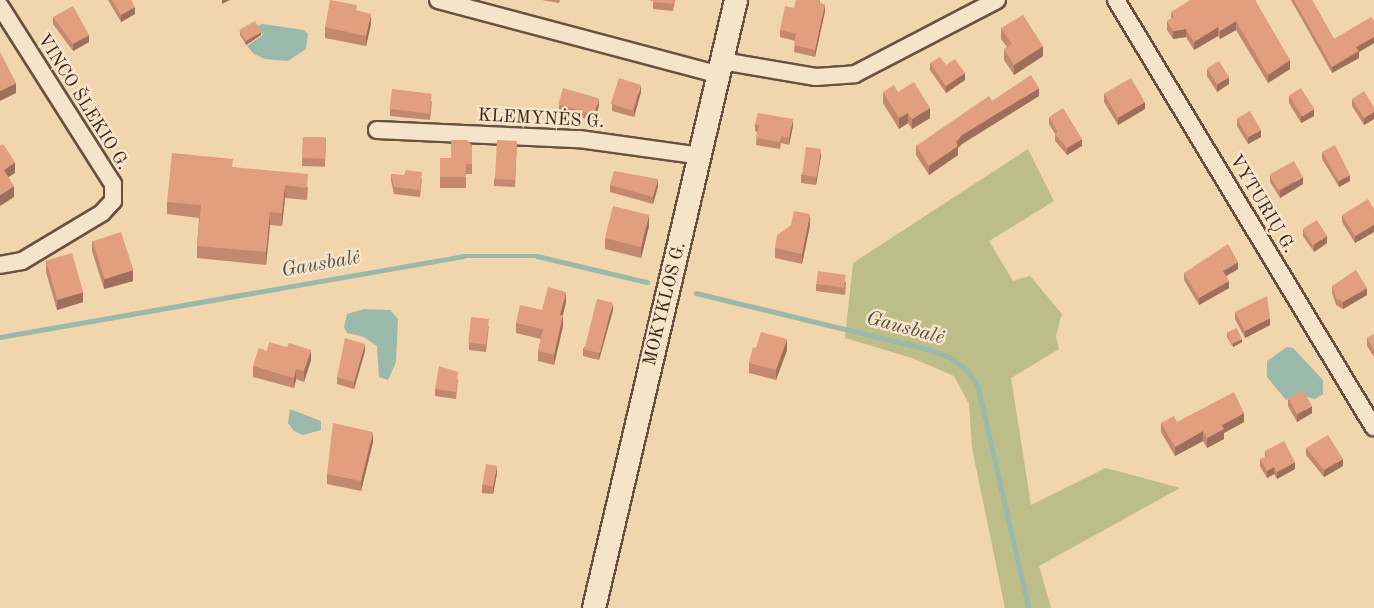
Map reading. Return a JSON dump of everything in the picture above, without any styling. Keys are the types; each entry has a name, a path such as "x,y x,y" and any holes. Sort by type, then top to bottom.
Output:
{"main road":[{"name":"MOKYKLOS G.","path":"594,608 736,0"}],"street":[{"path":"438,0 721,68 816,77 855,74 997,0"},
{"name":"VYTURIŲ G.","path":"1116,0 1374,427"},
{"name":"VINCO ŠLEKIO G.","path":"0,6 113,184 112,201 102,213 22,261 0,265"},
{"name":"KLEMYNĖS G.","path":"377,130 579,139 701,156"}],"green space":[{"path":"1028,149 1054,201 989,241 1013,281 1030,276 1062,314 1056,336 1059,349 1011,378 1031,505 1106,468 1180,488 1039,566 1051,608 1005,608 972,448 969,404 954,376 912,358 845,338 853,263"}],"shaded area":[{"path":"263,24 304,30 308,34 306,49 288,61 265,59 254,54 247,46 263,35 257,26"},
{"path":"364,309 390,310 398,319 396,362 388,380 379,377 377,346 364,337 347,333 344,327 347,314"},
{"path":"1287,347 1293,348 1323,380 1323,394 1315,399 1299,395 1286,400 1267,377 1267,361"},
{"path":"290,409 321,421 321,430 303,435 294,431 288,423"}],"building":[{"path":"112,0 131,0 135,7 121,15"},
{"path":"330,0 357,5 356,10 371,14 366,36 325,27"},
{"path":"653,0 674,0 673,4 653,2"},
{"path":"796,0 819,0 819,3 825,4 815,50 794,45 796,34 780,30 785,6 794,8"},
{"path":"1190,0 1255,0 1290,60 1268,75 1236,21 1220,31 1218,27 1194,42 1186,29 1173,31 1167,21 1174,17 1171,12"},
{"path":"1294,0 1312,0 1334,39 1371,17 1374,21 1374,37 1356,47 1359,51 1332,67"},
{"path":"73,6 89,35 73,44 53,17"},
{"path":"1023,15 1043,46 1014,65 1004,49 1012,44 1001,28"},
{"path":"255,21 261,32 246,41 239,30"},
{"path":"0,52 16,83 0,91"},
{"path":"940,57 946,65 955,59 965,73 946,86 930,63"},
{"path":"1219,61 1229,77 1217,85 1207,68"},
{"path":"1031,75 1039,88 962,135 956,142 958,146 929,166 916,146 989,96 992,101"},
{"path":"619,78 641,85 633,111 611,104"},
{"path":"1131,78 1145,102 1118,118 1104,94"},
{"path":"914,82 930,108 912,119 908,113 899,118 883,92 894,85 898,92"},
{"path":"563,88 599,98 594,115 558,104"},
{"path":"1301,88 1314,109 1302,117 1289,95"},
{"path":"392,89 432,94 429,114 390,109"},
{"path":"1364,91 1374,107 1374,112 1364,118 1352,99"},
{"path":"1063,108 1082,139 1067,148 1055,134 1058,132 1049,117"},
{"path":"1250,111 1261,130 1248,138 1237,118"},
{"path":"758,113 793,119 789,138 781,136 780,142 756,138 759,125 755,124"},
{"path":"303,137 326,138 325,159 302,158"},
{"path":"451,140 467,140 472,145 472,164 466,164 466,177 440,177 440,158 451,158"},
{"path":"497,140 517,141 515,180 495,179"},
{"path":"3,144 15,162 4,170 14,186 0,195 0,146"},
{"path":"1335,145 1350,175 1339,181 1322,152"},
{"path":"806,147 821,149 817,177 802,175"},
{"path":"172,153 233,159 232,167 308,174 307,188 285,185 282,213 270,212 266,252 197,246 201,205 167,202"},
{"path":"1294,161 1303,177 1278,190 1270,175"},
{"path":"406,170 422,172 420,190 394,187 391,174 404,175"},
{"path":"614,171 658,179 653,197 610,185"},
{"path":"1368,199 1374,209 1374,225 1355,236 1342,215"},
{"path":"613,206 649,215 641,247 605,238"},
{"path":"794,211 810,214 802,254 775,248 777,235 791,225"},
{"path":"1317,220 1327,236 1313,245 1303,229"},
{"path":"121,232 133,270 105,279 92,241"},
{"path":"1228,244 1238,262 1223,271 1229,281 1199,298 1184,273"},
{"path":"72,253 83,292 57,300 46,260"},
{"path":"1356,270 1367,288 1343,302 1336,298 1332,286"},
{"path":"818,271 846,275 844,288 816,284"},
{"path":"548,287 566,292 554,355 538,351 543,329 516,323 520,305 542,310"},
{"path":"1267,296 1270,318 1245,331 1235,312"},
{"path":"597,299 613,303 600,353 584,349"},
{"path":"471,317 489,319 486,345 468,343"},
{"path":"1237,328 1242,339 1232,343 1227,332"},
{"path":"761,332 787,339 776,370 749,363 753,347 756,348"},
{"path":"1374,334 1374,350 1367,338"},
{"path":"345,338 365,344 354,382 337,377"},
{"path":"269,342 287,347 289,343 311,350 304,371 296,369 294,378 253,366 259,348 267,351"},
{"path":"439,366 458,372 456,392 435,389"},
{"path":"1303,390 1312,406 1297,414 1288,398"},
{"path":"1234,392 1244,413 1222,425 1224,429 1207,438 1203,431 1175,447 1161,423 1174,416 1177,422"},
{"path":"333,423 373,432 361,481 327,474"},
{"path":"1328,435 1343,459 1324,470 1306,448"},
{"path":"1284,441 1295,462 1277,472 1274,467 1267,471 1260,459 1267,456 1265,451"},
{"path":"486,464 497,466 493,487 482,485"}],"waterway":[{"name":"Gausbalė","path":"0,337 463,256 537,256 647,282"},
{"name":"Gausbalė","path":"696,293 927,349 950,357 967,370 978,386 1029,608"}]}
